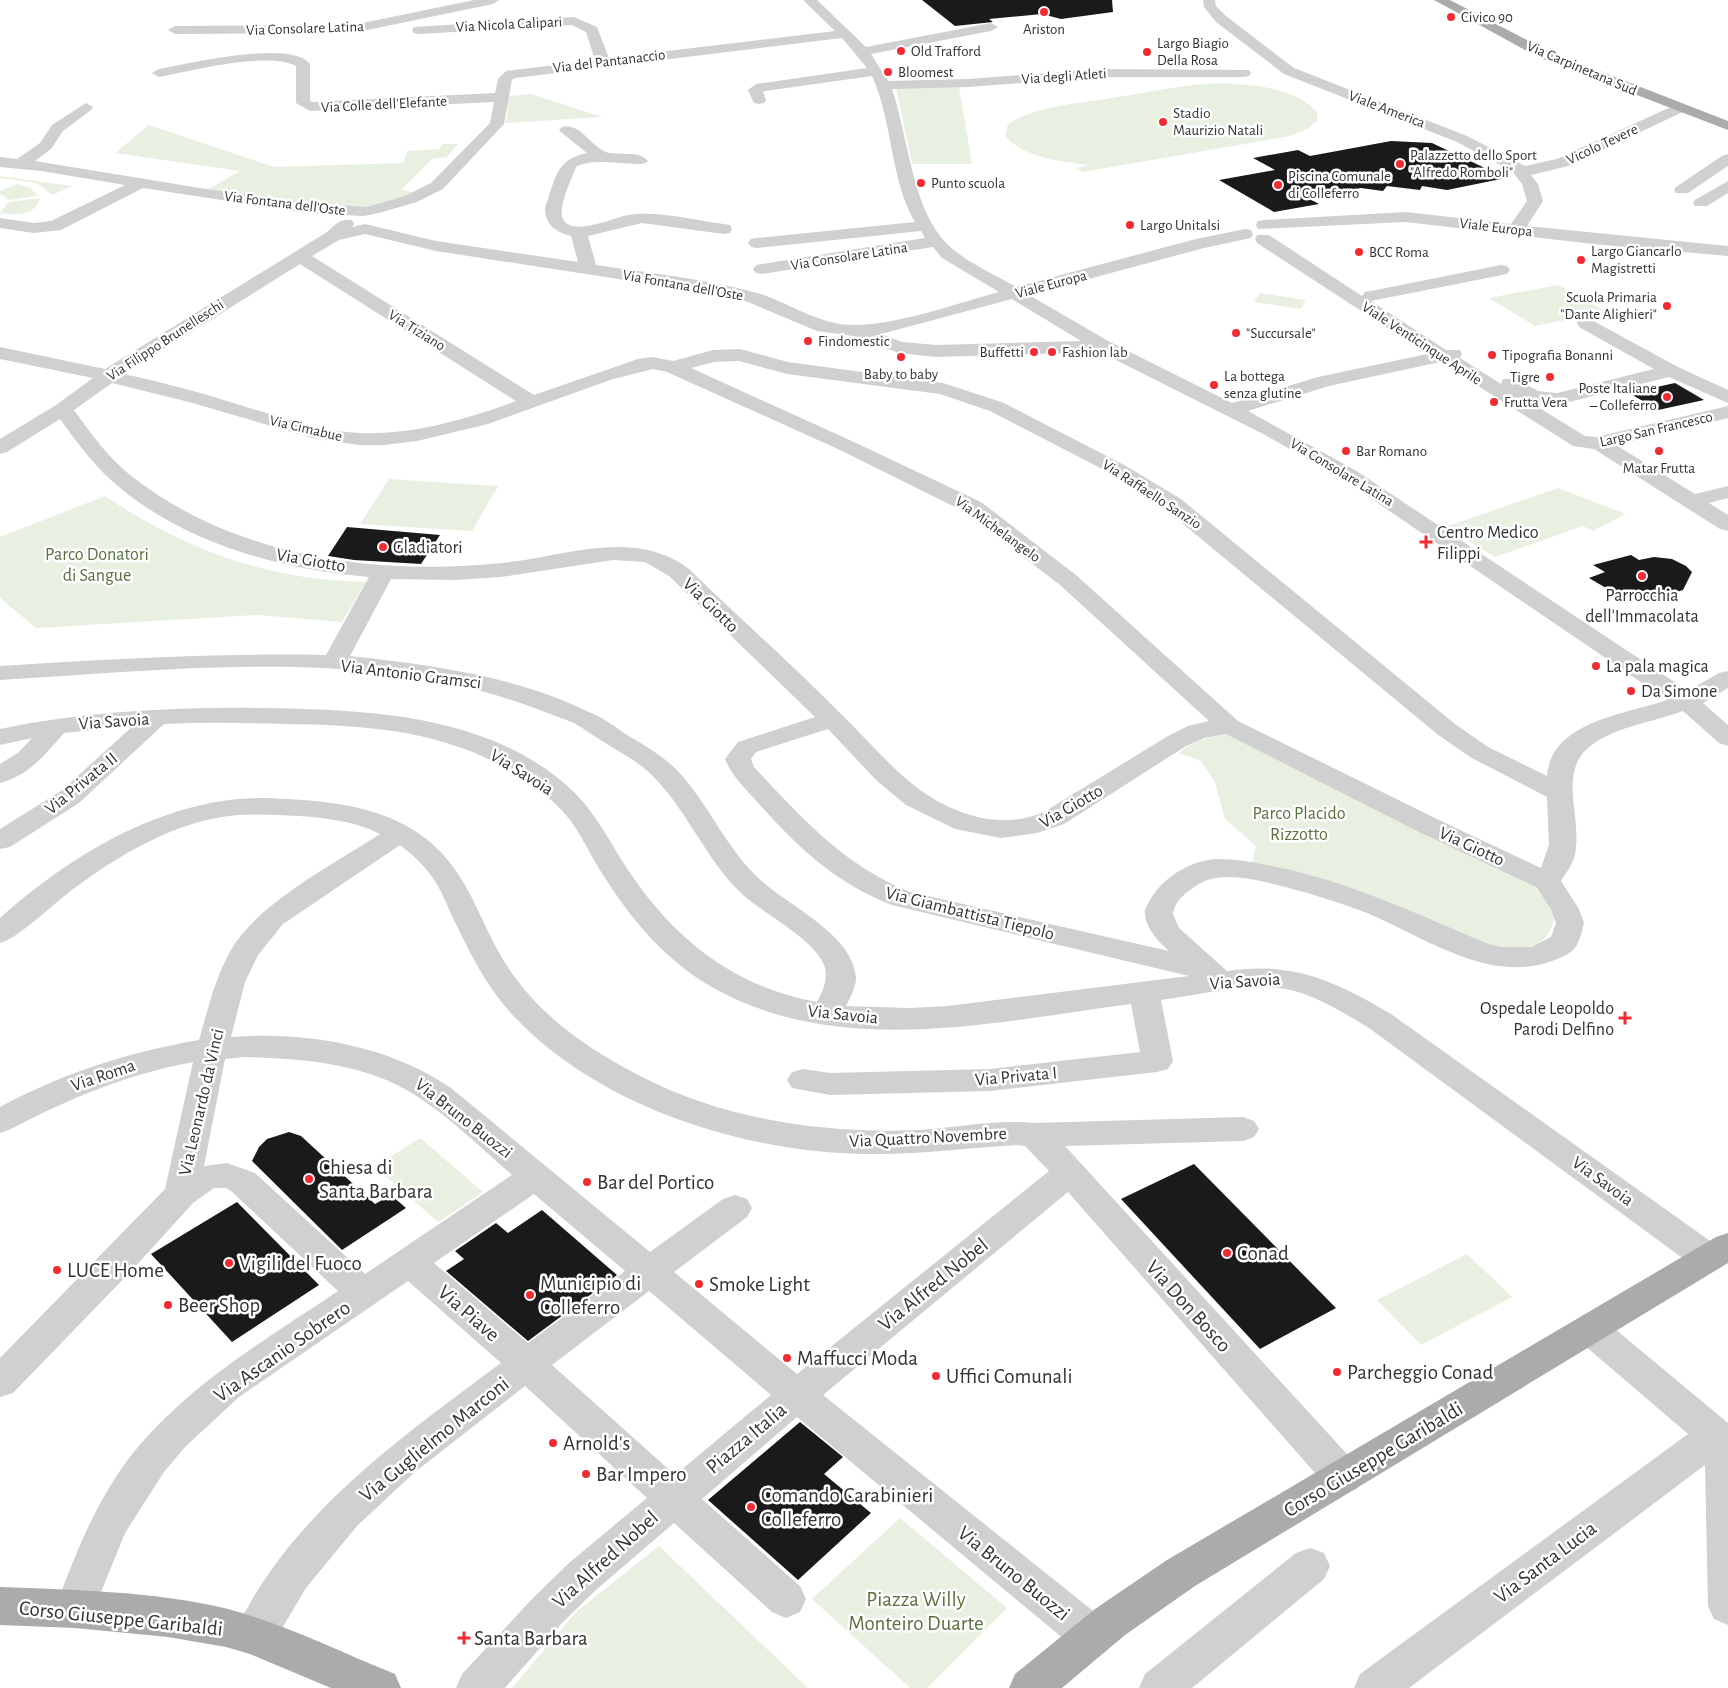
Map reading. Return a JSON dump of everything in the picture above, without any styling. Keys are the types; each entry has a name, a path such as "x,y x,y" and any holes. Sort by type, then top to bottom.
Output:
{"main road":[{"name":"Via Carpinetana Sud","path":"1440,0 1540,52 1728,126"},
{"name":"Corso Giuseppe Garibaldi","path":"1030,1688 1092,1636 1181,1573 1343,1478 1718,1252"},
{"name":"Corso Giuseppe Garibaldi","path":"0,1606 168,1618 226,1628 254,1636 380,1688"}],"street":[{"name":"Via Consolare Latina","path":"175,30 349,29 488,0"},
{"name":"Via Consolare Latina","path":"809,0 863,52 883,85 915,205 936,242 957,261 1103,346 1312,453 1372,488 1686,701 1728,738"},
{"name":"Viale America","path":"1209,0 1210,8 1226,24 1288,71 1462,139 1502,158 1521,172 1530,184 1535,201 1532,210 1516,229"},
{"name":"Via Nicola Calipari","path":"392,21 400,27 411,30 574,21 592,30 603,62"},
{"path":"863,52 990,27"},
{"name":"Via del Pantanaccio","path":"365,228 380,227 398,219 433,194 437,186 495,126 500,116 505,80 511,74 846,34"},
{"name":"Via Colle dell'Elefante","path":"158,73 258,57 281,56 295,59 303,64 303,103 310,107 503,97"},
{"path":"758,100 755,90 761,86 875,71"},
{"name":"Via degli Atleti","path":"883,85 968,82 1101,73 1244,72"},
{"path":"20,164 46,146 54,130 86,107"},
{"name":"Vicolo Tevere","path":"1521,172 1562,163 1680,108"},
{"path":"568,130 601,156"},
{"path":"640,161 601,156 579,160 569,165 553,208 552,216 556,224 580,233 638,218 724,229"},
{"path":"1682,190 1728,159"},
{"name":"Via Fontana dell'Oste","path":"0,162 313,209 368,210 392,214 426,234 465,249"},
{"name":"Via Fontana dell'Oste","path":"0,168 63,171"},
{"path":"0,223 34,228 55,226 139,184"},
{"name":"Via del Pantanaccio","path":"368,210 411,199 437,186"},
{"path":"1701,203 1728,186"},
{"name":"Via Fontana dell'Oste","path":"206,194 249,206 345,222 425,244 736,292 816,325 856,331 893,346 930,351 1103,346"},
{"name":"Via Filippo Brunelleschi","path":"0,448 63,409 110,375 333,236 350,215 368,210"},
{"name":"Viale Europa","path":"856,331 884,328 1202,243 1391,217 1516,229 1593,239 1728,251"},
{"name":"Viale Europa","path":"1266,233 1362,225 1423,225 1728,259"},
{"name":"Via Consolare Latina","path":"757,243 926,227"},
{"name":"Via Filippo Brunelleschi","path":"333,236 365,228"},
{"path":"580,233 588,269"},
{"name":"Viale Venticinque Aprile","path":"1266,233 1528,394 1542,398 1561,398 1670,371"},
{"name":"Viale Venticinque Aprile","path":"1266,233 1443,356 1571,438 1591,443 1728,524"},
{"name":"Via Consolare Latina","path":"762,269 936,242"},
{"name":"Via Tiziano","path":"300,257 533,402"},
{"name":"Viale Venticinque Aprile","path":"1371,296 1501,270"},
{"path":"1586,323 1670,371 1728,397"},
{"name":"Via Cimabue","path":"0,353 110,375 307,431 354,438 388,439 428,433 533,402 638,365 654,362 673,366"},
{"path":"1230,410 1325,381 1462,353"},
{"name":"Via Raffaello Sanzio","path":"673,366 713,356 740,355 787,368 943,390 997,407 1119,470 1173,504 1232,550 1319,626 1446,729 1479,752 1561,794"},
{"name":"Via Michelangelo","path":"673,366 847,446 973,507 1079,590 1229,726"},
{"name":"Via Giotto","path":"63,409 89,445 119,476 150,500 195,527 232,542 275,555 320,564 438,573 485,572 621,554 657,559 680,574 833,719 913,798 966,822 1009,830 1028,828 1044,823 1177,741 1198,731 1229,726 1429,826 1546,881"},
{"name":"Largo San Francesco","path":"1591,443 1728,412"},
{"path":"1691,501 1728,492"},
{"path":"334,663 384,570"},
{"name":"Via Antonio Gramsci","path":"0,673 247,662 334,663 428,672 492,684 575,714 633,746 660,768 680,789 733,866 752,887 768,902 816,937 833,955 841,977 826,1015"},
{"path":"1215,976 1170,935 1164,928 1159,914 1164,900 1175,886 1193,874 1206,869 1230,868 1254,871 1318,885 1384,909 1480,952 1514,958 1543,954 1558,946 1568,936 1570,923 1568,916 1546,881 1556,866 1562,851 1559,778 1565,755 1578,743 1604,728 1686,701 1728,678"},
{"name":"Via Savoia","path":"0,737 57,725 156,718 264,716 353,719 436,731 480,746 527,771 574,808 585,822 642,914 687,956 713,975 745,992 782,1005 826,1015 870,1019 932,1017 1144,992 1215,976 1286,977 1324,990 1358,1007 1718,1252"},
{"name":"Via Privata II","path":"0,840 70,797 156,718"},
{"name":"Via Giambattista Tiepolo","path":"833,719 754,744 742,751 738,759 742,769 801,833 844,871 882,892 902,899 1215,976"},
{"path":"0,775 28,758 57,725"},
{"name":"Via Quattro Novembre","path":"0,934 54,889 97,860 159,830 212,811 253,806 330,810 362,816 401,832 440,868 496,973 522,1006 572,1050 603,1070 642,1090 719,1119 788,1134 836,1141 905,1142 1017,1133 1034,1135 1243,1129"},
{"name":"Via Leonardo da Vinci","path":"0,1382 122,1258 181,1194 212,1049 230,982 245,951 273,917 401,832"},
{"name":"Via Privata I","path":"803,1080 830,1084 990,1080 1157,1061 1144,992"},
{"name":"Via Bruno Buozzi","path":"212,1049 276,1047 310,1050 373,1062 402,1072 440,1096 649,1271"},
{"name":"Via Roma","path":"0,1121 59,1090 109,1071 161,1057 212,1049"},
{"name":"Via Don Bosco","path":"1034,1135 1070,1172 1343,1478"},
{"name":"Via Alfred Nobel","path":"797,1395 1070,1172"},
{"path":"181,1194 190,1186 210,1176 219,1174 237,1178 363,1293"},
{"name":"Via Ascanio Sobrero","path":"75,1610 92,1561 110,1522 150,1460 226,1386 536,1176"},
{"path":"735,1208 649,1271 527,1365 786,1599"},
{"name":"Via Piave","path":"410,1262 527,1365"},
{"name":"Piazza Italia","path":"649,1271 797,1395 674,1498"},
{"path":"1590,1329 1722,1442 1728,1606"},
{"name":"Via Guglielmo Marconi","path":"254,1636 292,1575 323,1537 370,1487 424,1442 527,1365"},
{"name":"Via Bruno Buozzi","path":"797,1395 1092,1636"},
{"name":"Via Santa Lucia","path":"1375,1688 1722,1442"},
{"name":"Via Alfred Nobel","path":"477,1688 565,1592 674,1498"},
{"path":"1166,1686 1310,1566"}],"green space":[{"path":"1219,83 1258,86 1284,92 1307,103 1317,112 1317,121 1307,129 1290,136 1083,172 1076,168 1089,165 1044,158 1023,150 1005,136 1008,124 1045,109 1192,85"},
{"path":"959,87 972,164 912,164 896,88"},
{"path":"531,94 602,117 506,123 509,96"},
{"path":"149,125 274,167 403,163 407,151 439,149 442,144 458,144 447,157 432,159 402,189 413,193 383,205 344,210 205,191 240,171 115,153"},
{"path":"0,176 72,186 52,195 37,183 0,178"},
{"path":"17,184 30,188 38,196 9,200 0,194 0,191"},
{"path":"40,198 29,212 18,214 0,213 9,202"},
{"path":"1558,285 1606,312 1535,326 1489,298"},
{"path":"1260,293 1306,300 1301,309 1254,302"},
{"path":"389,479 498,486 472,531 360,524"},
{"path":"1558,488 1626,514 1593,531 1583,526 1495,557 1445,527"},
{"name":"Parco Donatori di Sangue","path":"105,496 176,537 225,557 278,572 305,577 366,582 342,622 258,615 36,628 0,598 0,537"},
{"name":"Parco Placido Rizzotto","path":"1227,734 1533,885 1555,912 1552,926 1547,936 1530,946 1520,948 1484,947 1251,867 1256,846 1225,819 1215,782 1201,761 1179,753 1196,742"},
{"path":"420,1138 483,1192 438,1222 375,1167"},
{"path":"1467,1254 1512,1297 1421,1345 1377,1300"},
{"name":"Piazza Willy Monteiro Duarte","path":"900,1518 1007,1608 927,1688 910,1688 812,1599"},
{"path":"659,1546 808,1688 512,1688 576,1612"}],"building":[{"path":"922,0 1112,0 1113,12 1061,19 1042,14 989,19 993,22 955,26"},
{"name":"Palazzetto dello Sport \"Alfredo Romboli\"","path":"1391,141 1432,143 1506,178 1447,190 1422,186 1420,190 1387,186 1383,191 1361,188 1308,198 1319,204 1274,212 1219,180 1275,170 1253,158 1298,150 1310,156"},
{"name":"Poste Italiane – Colleferro","path":"1675,383 1704,400 1658,410 1629,393"},
{"name":"Gladiatori","path":"347,527 440,535 421,564 354,560 328,556"},
{"name":"Parrocchia dell'Immacolata","path":"1631,555 1639,560 1654,557 1672,559 1686,566 1692,572 1683,590 1650,600 1638,593 1623,598 1589,578 1605,572 1593,565"},
{"name":"Chiesa di Santa Barbara","path":"289,1132 301,1136 375,1204 391,1195 406,1208 342,1250 252,1161 259,1147 267,1139"},
{"name":"Conad","path":"1194,1164 1336,1308 1260,1349 1121,1199"},
{"name":"Vigili del Fuoco","path":"237,1202 319,1285 232,1342 151,1254"},
{"name":"Municipio di Colleferro","path":"542,1210 617,1275 528,1341 446,1271 464,1259 455,1251 496,1223 508,1233"},
{"name":"Comando Carabinieri Colleferro","path":"800,1422 843,1457 824,1474 871,1513 798,1580 708,1500"}],"place":[{"name":"Ariston","path":"1044,12"},
{"name":"Civico 90","path":"1451,17"},
{"name":"Old Trafford","path":"901,51"},
{"name":"Largo Biagio Della Rosa","path":"1147,52"},
{"name":"Bloomest","path":"888,72"},
{"name":"Stadio Maurizio Natali","path":"1163,122"},
{"name":"Palazzetto dello Sport \"Alfredo Romboli\"","path":"1400,164"},
{"name":"Punto scuola","path":"921,183"},
{"name":"Piscina Comunale di Colleferro","path":"1278,185"},
{"name":"Largo Unitalsi","path":"1130,225"},
{"name":"BCC Roma","path":"1359,252"},
{"name":"Largo Giancarlo Magistretti","path":"1581,260"},
{"name":"Scuola Primaria \"Dante Alighieri\"","path":"1667,306"},
{"name":"\"Succursale\"","path":"1236,333"},
{"name":"Findomestic","path":"808,341"},
{"name":"Buffetti","path":"1034,352"},
{"name":"Fashion lab","path":"1052,352"},
{"name":"Tipografia Bonanni","path":"1492,355"},
{"name":"Baby to baby","path":"901,357"},
{"name":"Tigre","path":"1550,377"},
{"name":"La bottega senza glutine","path":"1214,385"},
{"name":"Poste Italiane – Colleferro","path":"1667,397"},
{"name":"Frutta Vera","path":"1494,402"},
{"name":"Bar Romano","path":"1346,451"},
{"name":"Matar Frutta","path":"1659,451"},
{"name":"Centro Medico Filippi","path":"1426,542"},
{"name":"Gladiatori","path":"383,547"},
{"name":"Parrocchia dell'Immacolata","path":"1642,576"},
{"name":"La pala magica","path":"1596,666"},
{"name":"Da Simone","path":"1631,691"},
{"name":"Ospedale Leopoldo Parodi Delfino","path":"1625,1018"},
{"name":"Chiesa di Santa Barbara","path":"309,1179"},
{"name":"Bar del Portico","path":"587,1182"},
{"name":"Conad","path":"1227,1253"},
{"name":"Vigili del Fuoco","path":"229,1263"},
{"name":"LUCE Home","path":"57,1270"},
{"name":"Smoke Light","path":"699,1284"},
{"name":"Municipio di Colleferro","path":"530,1295"},
{"name":"Beer Shop","path":"168,1305"},
{"name":"Maffucci Moda","path":"787,1358"},
{"name":"Parcheggio Conad","path":"1337,1372"},
{"name":"Uffici Comunali","path":"936,1376"},
{"name":"Arnold's","path":"553,1443"},
{"name":"Bar Impero","path":"586,1474"},
{"name":"Comando Carabinieri Colleferro","path":"751,1507"},
{"name":"Santa Barbara","path":"464,1638"}]}
